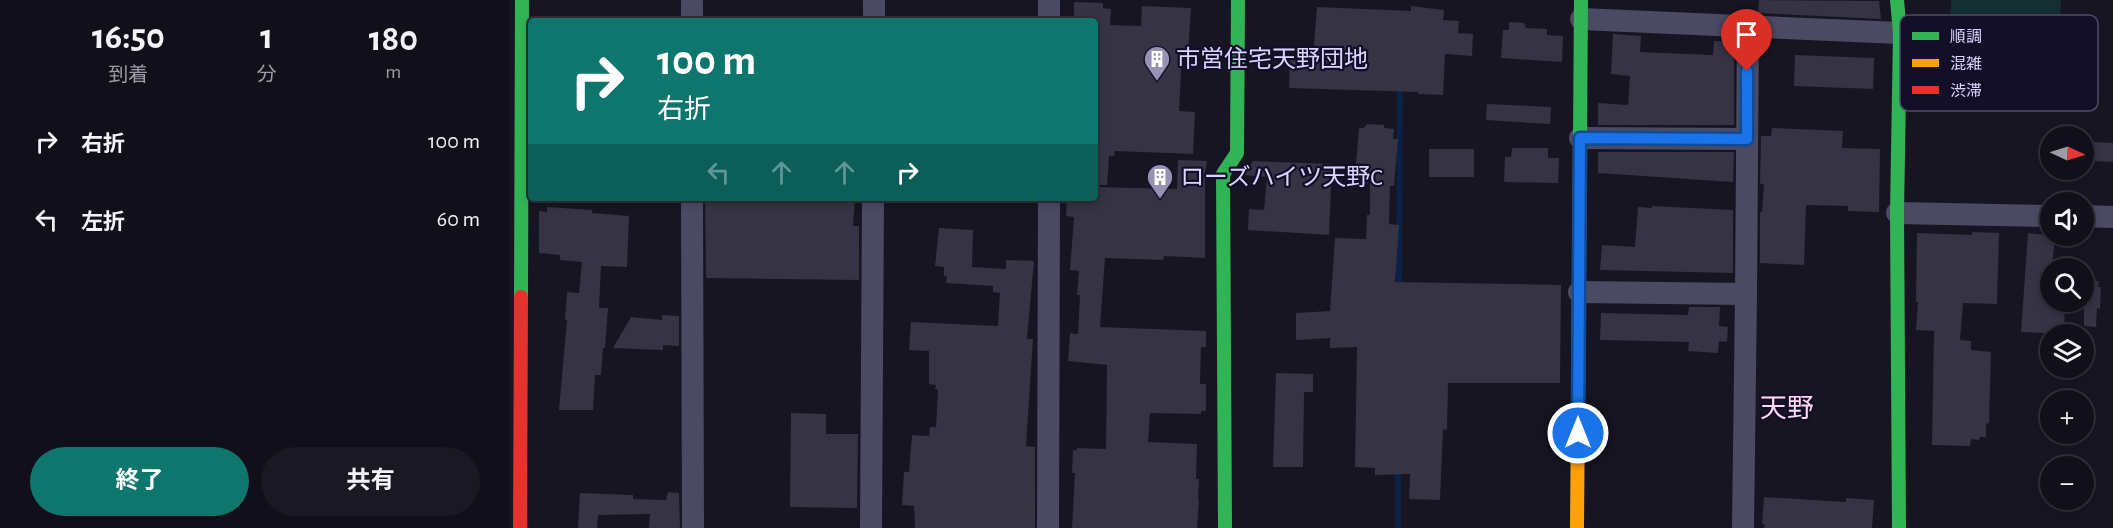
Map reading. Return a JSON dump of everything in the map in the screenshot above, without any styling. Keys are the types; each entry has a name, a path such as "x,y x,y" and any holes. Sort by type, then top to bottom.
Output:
{"street":[{"path":"520,528 522,0"},
{"path":"692,0 692,18"},
{"path":"874,0 874,18"},
{"path":"1049,0 1049,18"},
{"path":"1225,528 1223,174 1237,153 1238,0"},
{"path":"1897,0 1900,33 1897,213 1899,528"},
{"path":"1577,528 1581,9 1748,26 1900,33"},
{"path":"1743,528 1748,26"},
{"path":"1580,138 1747,139"},
{"path":"692,201 693,528"},
{"path":"871,528 873,201"},
{"path":"1048,528 1049,201"},
{"path":"1897,213 2040,216"},
{"path":"2094,216 2113,217"},
{"path":"1579,291 1746,294"}],"green space":[{"path":"1951,0 2061,0 2060,15 1951,15"}],"building":[{"path":"1759,0 1879,1 1881,19 1758,13"},
{"path":"1074,2 1103,3 1103,8 1111,9 1110,25 1141,26 1142,6 1191,8 1188,53 1182,53 1179,111 1195,112 1193,154 1115,151 1114,156 1109,156 1107,185 1098,185 1098,18 1074,18"},
{"path":"1411,6 1444,10 1443,20 1459,21 1458,33 1473,34 1472,56 1445,54 1443,95 1418,94 1418,92 1289,88 1290,56 1313,57 1317,7 1411,11"},
{"path":"1509,22 1524,23 1526,28 1547,29 1547,35 1563,36 1562,62 1501,58 1503,30 1509,30"},
{"path":"1613,34 1641,36 1640,52 1713,55 1714,41 1734,42 1734,125 1598,125 1598,103 1628,105 1630,76 1611,74"},
{"path":"1795,55 1874,58 1873,89 1794,86"},
{"path":"1487,104 1551,107 1550,124 1486,120"},
{"path":"1367,124 1384,125 1384,128 1394,129 1393,139 1398,139 1394,186 1390,186 1389,224 1399,225 1395,282 1561,285 1560,383 1448,383 1447,430 1443,429 1440,500 1409,499 1410,474 1375,475 1375,468 1355,467 1357,347 1330,348 1330,338 1296,340 1296,313 1330,311 1335,238 1366,239 1367,215 1370,215 1370,172 1368,172 1369,165 1356,164 1359,128 1364,128"},
{"path":"1772,128 1843,131 1842,148 1880,149 1879,212 1848,211 1848,206 1806,205 1804,265 1760,263 1760,212 1762,212 1764,184 1760,184 1761,136 1771,136"},
{"path":"2094,142 2113,143 2113,162 2094,161"},
{"path":"1512,148 1548,148 1548,158 1559,158 1558,183 1504,182 1505,157 1511,157"},
{"path":"1429,149 1474,149 1474,177 1429,177"},
{"path":"1598,152 1734,152 1733,182 1598,173"},
{"path":"1178,160 1207,161 1205,258 1164,256 1163,260 1105,258 1100,327 1206,331 1206,347 1201,347 1200,384 1206,384 1206,411 1201,411 1201,414 1150,413 1148,442 1197,444 1196,479 1199,479 1199,500 1197,528 1072,528 1075,473 1072,473 1073,450 1077,448 1106,449 1107,365 1068,361 1070,333 1078,334 1080,295 1077,295 1079,271 1070,270 1074,217 1066,216 1067,201 1098,201 1098,187 1177,189"},
{"path":"1253,161 1332,164 1329,235 1248,230 1249,209 1264,210 1267,177 1244,175"},
{"path":"705,201 855,201 853,226 859,226 859,280 706,278"},
{"path":"1652,206 1733,210 1733,273 1600,270 1602,245 1635,247 1638,207 1652,208"},
{"path":"547,207 592,210 592,213 629,216 627,267 601,266 599,308 608,308 601,375 595,375 593,410 559,410 567,320 565,320 567,292 579,293 582,262 560,260 560,255 539,253 539,211 547,212"},
{"path":"939,228 973,230 972,267 1006,269 1006,260 1034,261 1027,339 1033,339 1026,446 1035,447 1035,528 915,528 914,506 902,505 904,472 909,472 912,435 929,436 930,427 936,427 938,390 935,389 936,385 929,384 929,351 909,350 911,322 998,326 1000,293 993,292 993,286 946,283 947,276 944,276 944,267 935,266"},
{"path":"1972,232 1999,233 1997,304 1963,303 1960,340 1971,341 1971,350 1991,352 1989,424 1986,423 1986,437 1980,437 1979,440 1971,439 1970,446 1932,445 1934,331 1916,330 1917,233 1972,235"},
{"path":"2028,233 2040,234 2040,246 2054,246 2053,258 2040,258 2040,312 2065,312 2064,324 2040,324 2040,333 2021,332"},
{"path":"2094,281 2099,281 2100,309 2097,308 2096,327 2094,324 2084,324 2084,312 2094,312"},
{"path":"1689,307 1720,307 1719,326 1728,327 1727,342 1719,341 1718,353 1688,351 1689,342 1600,340 1601,313 1688,315"},
{"path":"662,315 679,316 679,346 663,345 663,350 613,348 631,317 662,320"},
{"path":"1276,373 1313,374 1313,392 1304,392 1303,467 1273,467"},
{"path":"791,413 826,414 826,434 858,434 857,508 790,507"},
{"path":"668,492 679,493 680,528 649,528 650,514 598,515 597,528 578,528 580,493 633,495 633,499 666,500"},
{"path":"1764,497 1846,502 1846,498 1874,500 1872,528 1764,528 1765,524 1762,524"}],"waterway":[{"path":"1399,289 1400,86"},
{"path":"1398,467 1398,528"}],"traffic: fast":[{"path":"521,297 522,0"},
{"path":"1225,528 1223,174 1237,153 1238,0"},
{"path":"1579,278 1581,0"},
{"path":"1897,0 1900,33 1897,213 1899,528"}],"traffic: slow":[{"path":"1577,528 1579,278"}],"traffic: jam":[{"path":"520,528 521,297"}],"place":[{"name":"市営住宅天野団地","path":"1157,82"},
{"name":"ローズハイツ天野C","path":"1160,200"}],"district":[{"name":"天野","path":"1787,408"}],"route":[{"path":"1578,433 1580,138 1747,139 1747,71"}]}
